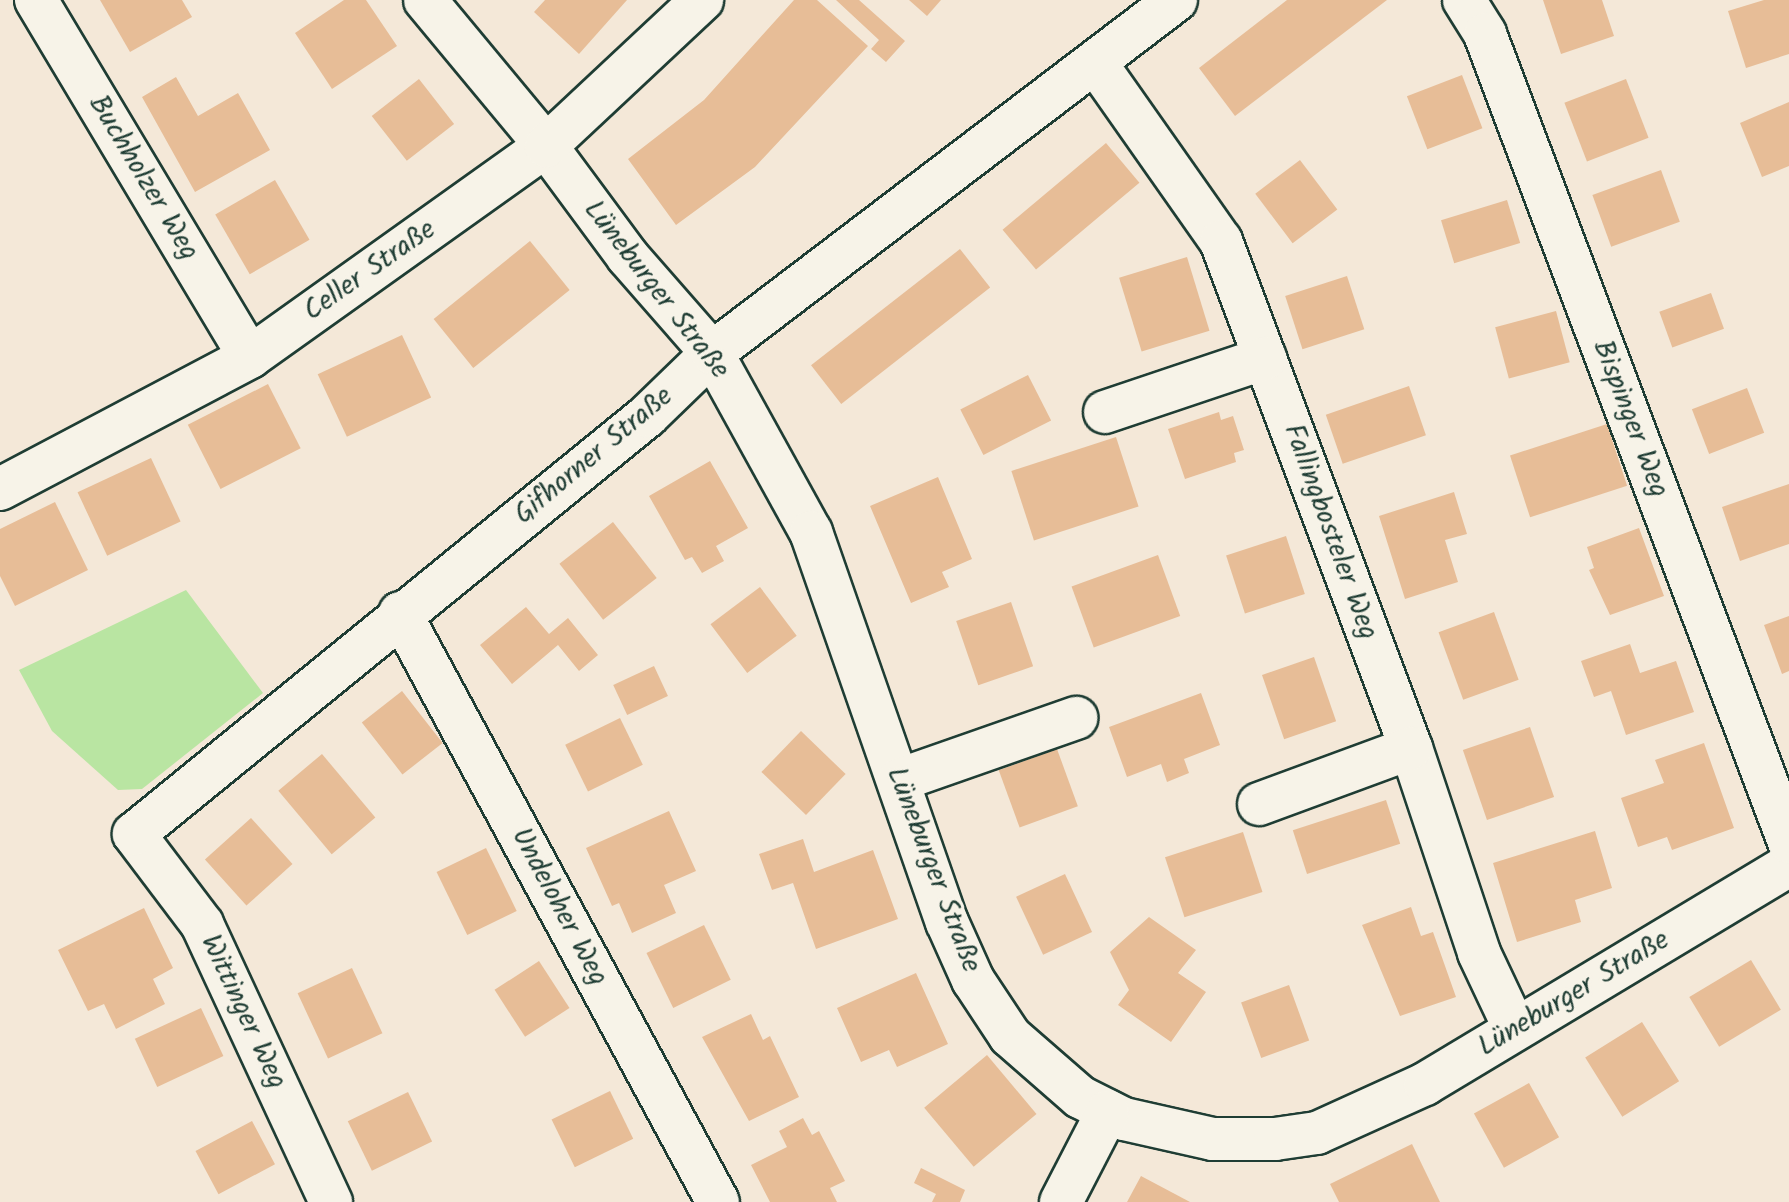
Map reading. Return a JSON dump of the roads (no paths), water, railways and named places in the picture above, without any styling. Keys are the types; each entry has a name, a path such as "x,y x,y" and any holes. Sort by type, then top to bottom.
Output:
{"street":[{"name":"Buchholzer Weg","path":"36,0 250,357"},
{"name":"Lüneburger Straße","path":"425,0 546,146 628,257 712,353 811,532 947,922 991,1011 1054,1079 1108,1111 1154,1128 1213,1139 1260,1140 1317,1133 1392,1101 1789,865"},
{"name":"Celler Straße","path":"0,489 250,357 546,146 702,0"},
{"name":"Gifhorner Straße","path":"134,834 400,613 647,416 712,353 1176,0"},
{"name":"Bispinger Weg","path":"1464,0 1485,34 1789,842"},
{"name":"Fallingbosteler Weg","path":"1095,62 1221,241 1411,748 1479,953 1515,1029"},
{"path":"1105,412 1265,358"},
{"name":"Undeloher Weg","path":"400,613 718,1202"},
{"path":"899,780 1076,718"},
{"path":"1259,804 1411,748"},
{"name":"Wittinger Weg","path":"134,834 202,924 331,1202"},
{"path":"1061,1202 1108,1111"}]}
